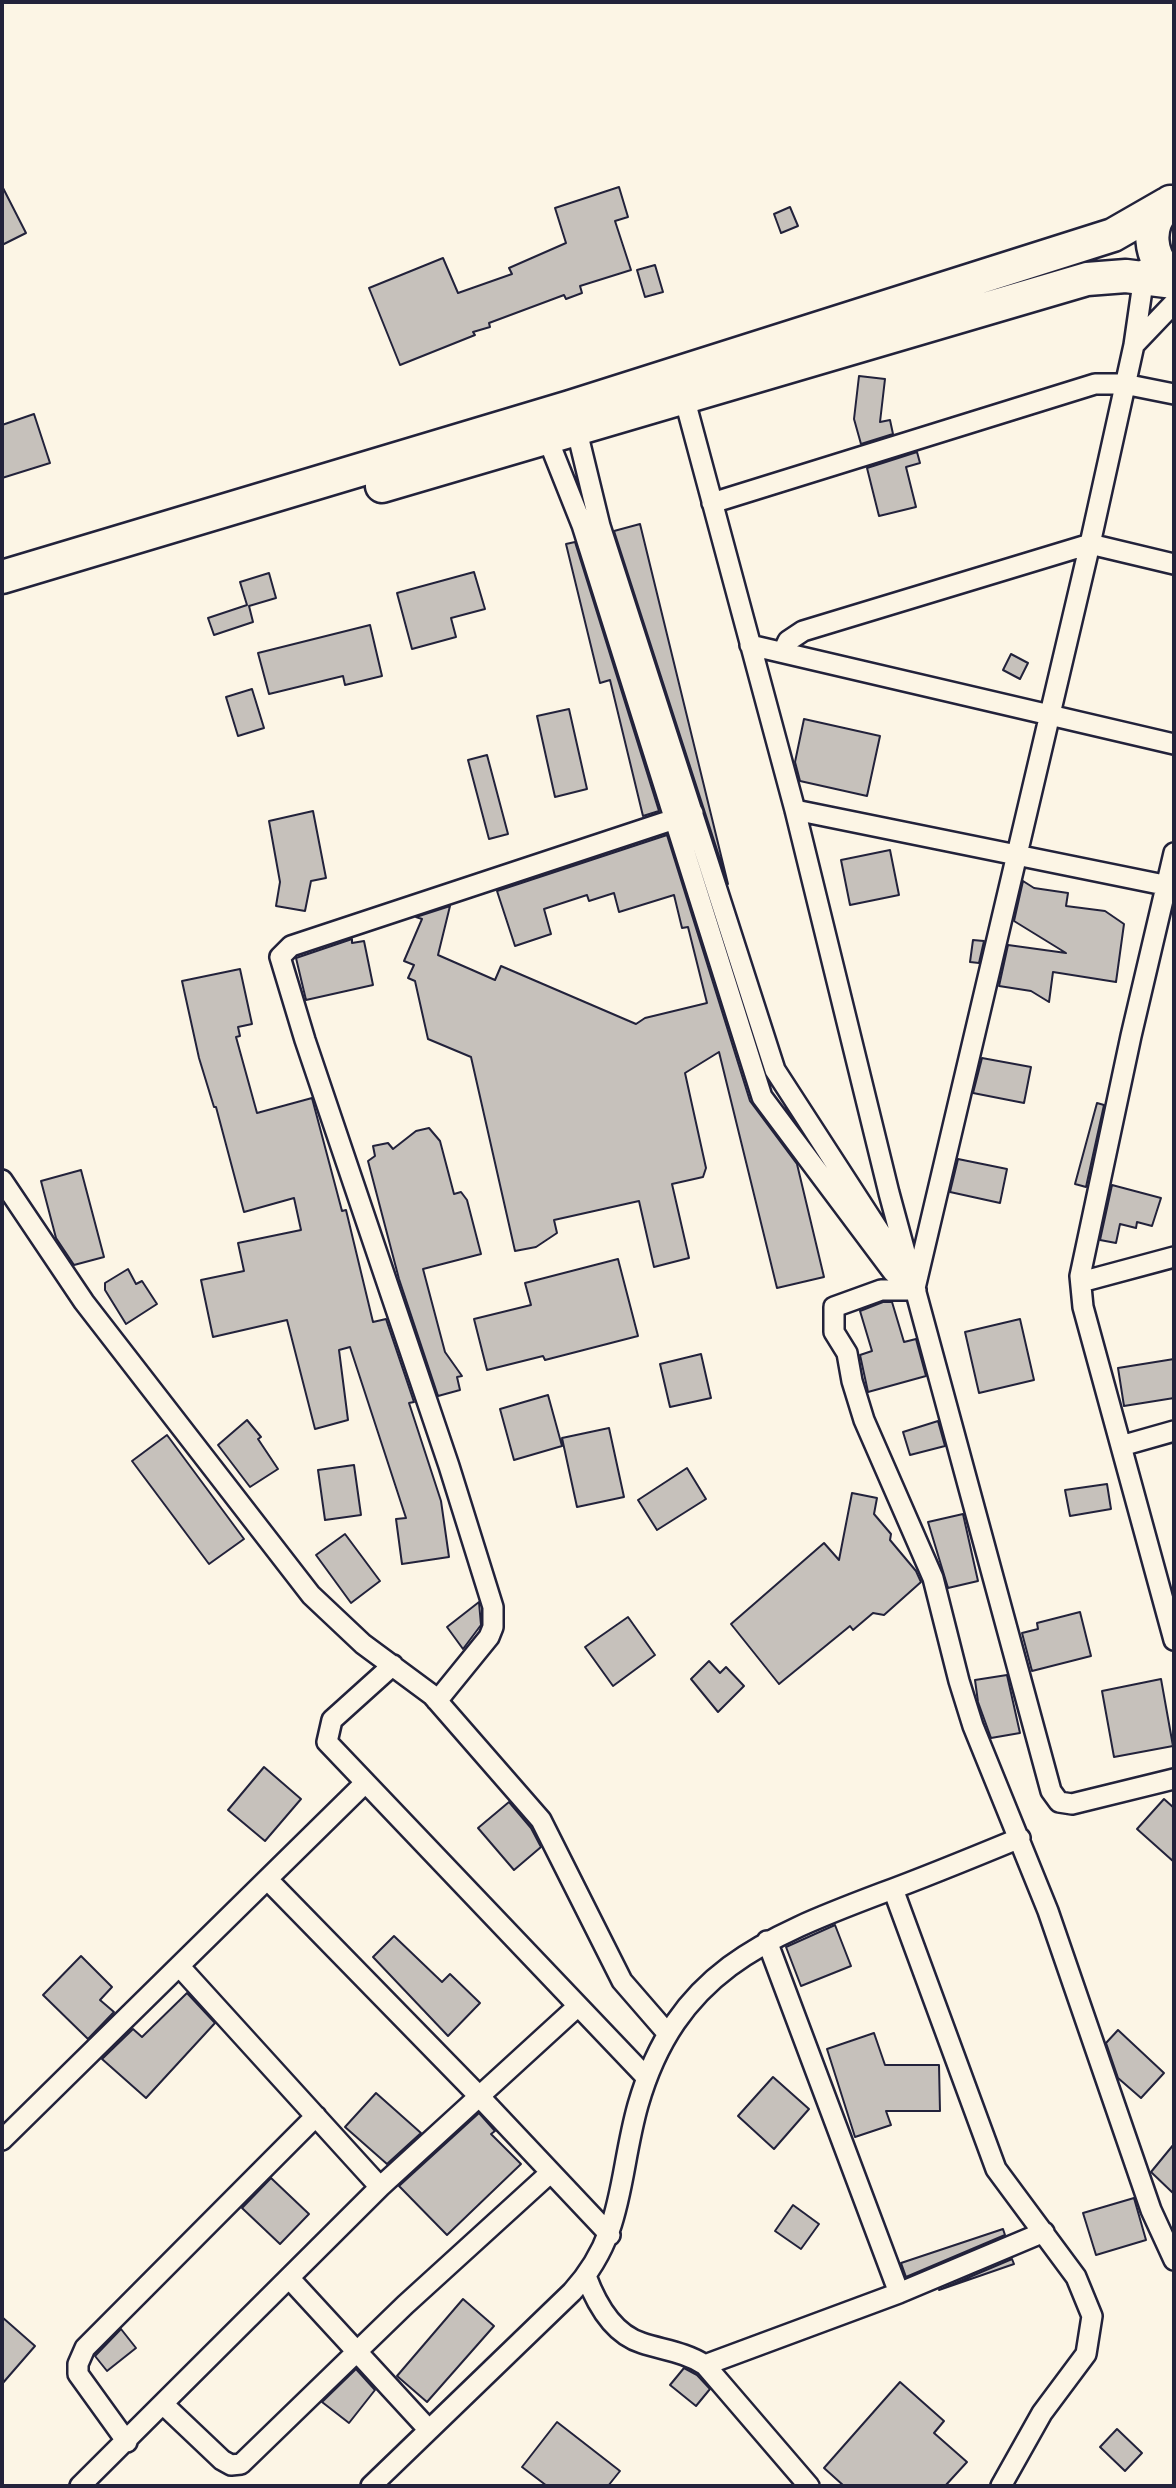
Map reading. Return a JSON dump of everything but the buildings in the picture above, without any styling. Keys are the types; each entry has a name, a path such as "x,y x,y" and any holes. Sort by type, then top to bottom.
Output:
{"main road":[{"path":"1171,202 1154,225 1152,244 1157,261 1174,280"},
{"path":"2,577 574,419 1113,235 1171,202"},
{"path":"574,419 684,397 1087,279 1143,277 1174,280"},
{"path":"2,599 543,428"}],"street":[{"path":"915,1288 1090,544 1134,345 1143,277 1152,244"},
{"path":"1134,345 1174,303"},
{"path":"712,503 1083,387 1124,384 1174,394"},
{"path":"684,397 795,810 915,1288 1051,1791 1059,1802 1072,1804 1174,1779"},
{"path":"574,419 600,526 685,816 762,1097 893,1272 915,1288"},
{"path":"543,428 582,525 624,664 685,816 775,1070 915,1288"},
{"path":"783,652 788,641 803,631 1090,544 1174,564"},
{"path":"750,646 1174,744"},
{"path":"795,810 1170,886"},
{"path":"437,1700 489,1637 493,1627 493,1607 449,1466 304,1040 280,957 291,946 685,816"},
{"path":"1174,853 1170,886 1083,1253 1081,1282 1083,1307 1174,1640"},
{"path":"756,1076 775,1070"},
{"path":"2,1180 84,1302 312,1595 340,1625 437,1700 541,1820 622,1981 668,2034"},
{"path":"1081,1282 1174,1257"},
{"path":"915,1288 881,1290 834,1307 834,1332 847,1353 864,1420 933,1578 966,1704 1020,1838 1075,1987 1151,2210 1174,2260"},
{"path":"1121,1446 1174,1431"},
{"path":"393,1665 339,1712 327,1733 330,1746 647,2078"},
{"path":"2,2140 365,1783"},
{"path":"371,2486 586,2276 610,2235 632,2128 647,2078 668,2034 688,2004 709,1982 768,1941 816,1918 1020,1838"},
{"path":"268,1880 610,2235"},
{"path":"893,1889 996,2169 1076,2277 1091,2316 1090,2343 1081,2363 1042,2413 1001,2486"},
{"path":"768,1941 899,2293"},
{"path":"180,1967 380,2187"},
{"path":"80,2486 380,2187 578,2006"},
{"path":"127,2442 78,2374 78,2364 85,2348 316,2116"},
{"path":"164,2405 222,2460 231,2465 242,2464 358,2351 550,2173"},
{"path":"705,2365 899,2293 1044,2232"},
{"path":"586,2276 599,2304 627,2336 693,2357 705,2365 808,2486"},
{"path":"290,2279 429,2430"}]}
